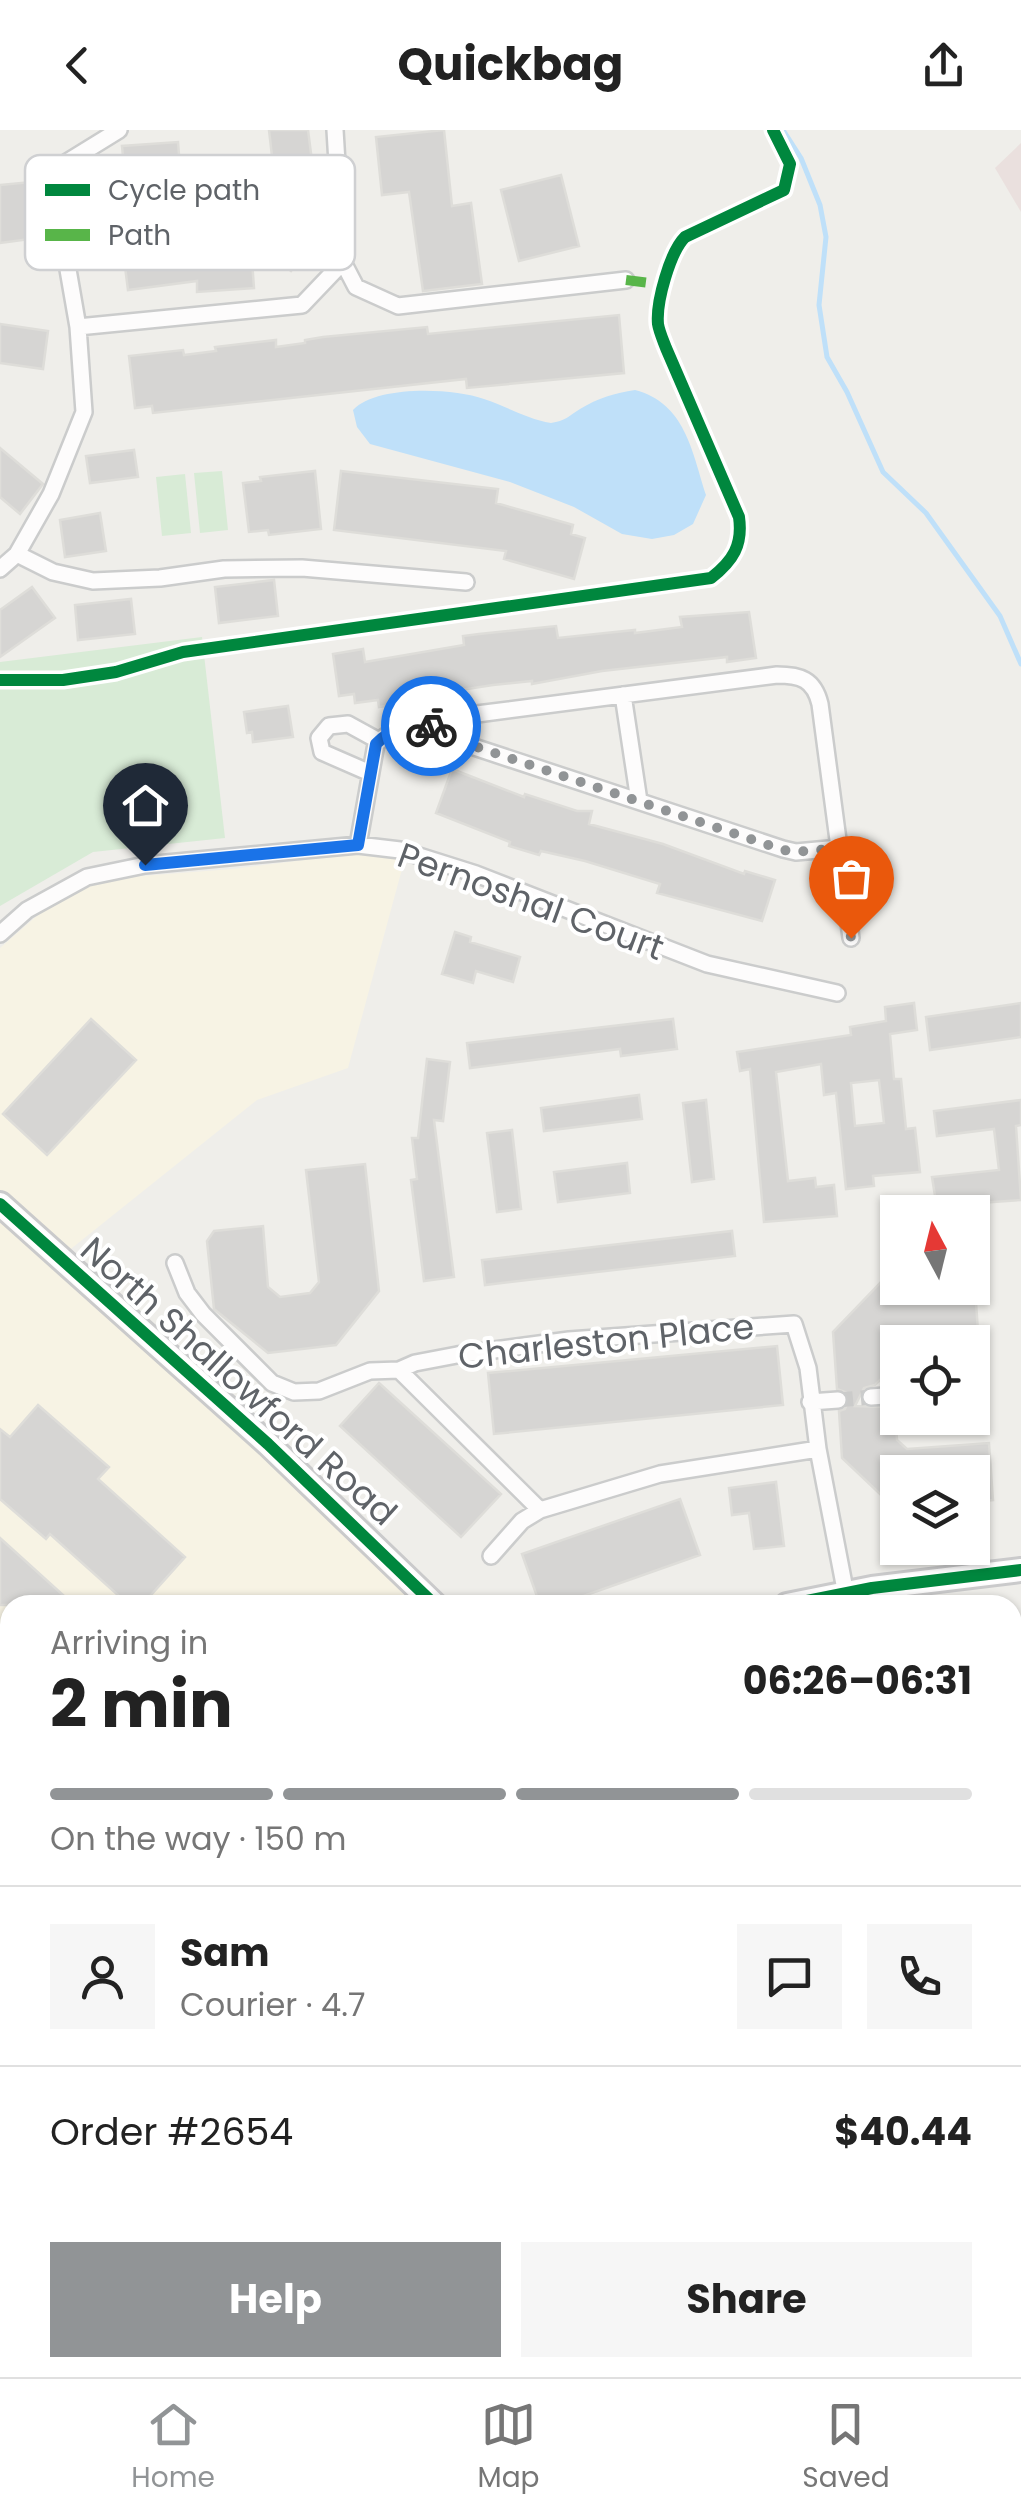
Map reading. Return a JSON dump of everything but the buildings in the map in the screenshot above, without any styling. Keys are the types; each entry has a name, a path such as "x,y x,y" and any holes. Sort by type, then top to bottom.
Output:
{"street":[{"path":"79,155 119,130"},
{"path":"335,130 337,155"},
{"path":"0,569 17,554 51,494 84,412 78,328 68,270"},
{"path":"78,328 302,305 335,270"},
{"path":"347,270 356,287 398,306 626,280"},
{"path":"17,554 53,572 93,581 302,568 466,582"},
{"path":"358,845 372,754 379,741 400,728 444,726 478,714 777,674 796,675 809,681 820,704 851,938"},
{"path":"623,695 639,802"},
{"path":"370,773 322,752 320,738 330,726 348,724 379,741"},
{"path":"444,726 463,742 783,850 840,848"},
{"name":"Pernoshal Court","path":"0,934 27,910 88,877 227,855 358,845 400,850 476,874 707,964 836,993"},
{"name":"North Shallowford Road","path":"0,1204 268,1444 425,1595"},
{"name":"Charleston Place","path":"175,1262 187,1293 202,1314 272,1384 294,1392 319,1391 370,1371 399,1370 443,1358 550,1343 794,1324 808,1368 810,1402 846,1595"},
{"name":"Charleston Place","path":"399,1370 540,1510"},
{"path":"871,1397 880,1396"},
{"path":"810,1402 838,1400"},
{"path":"491,1556 522,1521 540,1510 660,1474 818,1449"},
{"path":"866,1595 1021,1570"}],"shaded area":[{"path":"1021,143 1021,212 995,168"},
{"path":"408,847 348,1068 257,1100 57,1260 208,1405 419,1595 0,1595 0,948 77,881 232,869"}],"green space":[{"path":"222,471 228,530 200,533 194,473"},
{"path":"185,474 191,533 162,536 156,477"},
{"path":"202,637 225,838 93,852 0,906 0,662"}],"water":[{"path":"635,390 652,396 676,417 691,446 706,495 693,524 674,535 652,539 622,534 574,507 510,482 370,444 357,427 353,410 379,396 435,391 470,395 551,423 600,399"}],"waterway":[{"path":"783,130 801,158 820,205 826,237 819,305 827,357 883,472 926,513 1000,616 1021,664"}],"tunnel":[{"path":"838,1400 871,1397"}],"marked path":[{"path":"626,280 665,285"}],"cycle path":[{"path":"0,680 63,680 116,672 183,652 711,578 735,552 739,517 661,336 659,303 669,265 685,237 784,190 790,164 773,130"},
{"path":"0,1204 268,1444 425,1595"},
{"path":"837,1595 1021,1570"}],"way so far":[{"path":"431,726 444,726 474,746 783,850 840,848 851,938"}],"route":[{"path":"145,865 358,845 376,744 400,728 431,726"}]}
